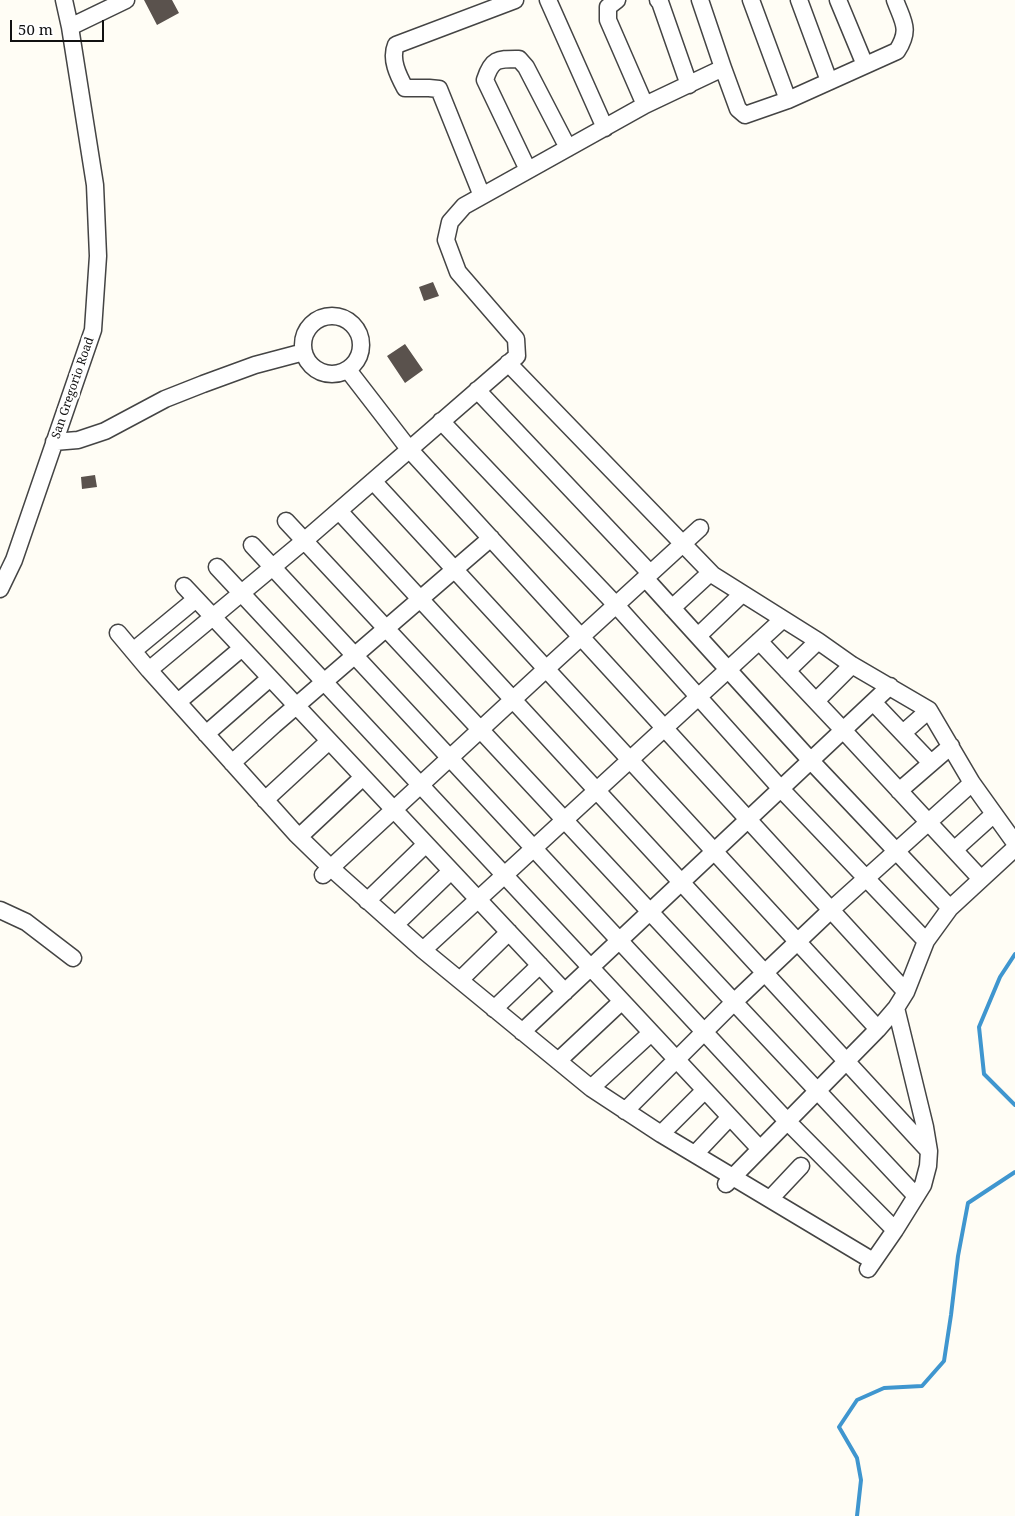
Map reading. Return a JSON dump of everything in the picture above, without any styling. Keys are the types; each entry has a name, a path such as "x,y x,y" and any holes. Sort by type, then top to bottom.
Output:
{"street":[{"name":"San Gregorio Road","path":"0,590 14,560 93,330 98,256 94,185 70,26 64,0"},
{"path":"70,26 126,0"},
{"path":"482,196 438,89 405,88 398,74 393,52 396,45 515,0"},
{"path":"548,0 605,128"},
{"path":"616,0 608,7 608,20 645,105"},
{"path":"658,0 689,85"},
{"path":"700,0 738,109 744,115 788,100 897,51 904,41 906,30 896,0"},
{"path":"751,0 788,100"},
{"path":"798,0 829,81"},
{"path":"838,0 865,65"},
{"path":"528,170 485,80 490,66 502,59 519,59 526,67 568,148"},
{"path":"149,670 304,542 517,356 516,340 458,272 446,240 450,222 464,206 645,105 723,68"},
{"path":"337,316 350,321 359,332 362,346 358,360 348,370 335,374 321,372 310,364 304,352 304,338 310,325 322,317 337,316"},
{"path":"54,442 78,440 105,431 165,399 255,364 304,352"},
{"path":"508,363 710,573 818,641 852,665 929,710 972,783 1015,843"},
{"path":"348,370 409,449 906,992"},
{"path":"477,390 648,576 672,608 810,761 950,908"},
{"path":"441,421 616,605 781,789 926,941"},
{"path":"373,481 878,1029"},
{"path":"339,511 929,1151"},
{"path":"286,521 916,1196"},
{"path":"327,872 700,528"},
{"path":"232,763 490,538"},
{"path":"252,545 787,1121 895,1230"},
{"path":"217,566 760,1149"},
{"path":"672,608 710,573"},
{"path":"184,586 565,992"},
{"path":"698,636 742,594"},
{"path":"133,651 196,599"},
{"path":"423,950 782,620"},
{"path":"118,633 299,837 327,872 367,901 423,950 590,1088 625,1112 695,1154 729,1181 770,1199 870,1265 895,1230 923,1185 928,1166 929,1151 925,1126 896,1008"},
{"path":"758,641 844,730 981,880"},
{"path":"787,671 818,641"},
{"path":"178,702 242,648"},
{"path":"816,701 852,665"},
{"path":"206,734 270,678"},
{"path":"522,1032 890,686"},
{"path":"873,702 931,764"},
{"path":"903,733 929,710"},
{"path":"265,800 329,741"},
{"path":"899,791 951,746"},
{"path":"299,837 363,777"},
{"path":"625,1112 765,972 972,783"},
{"path":"954,850 994,814"},
{"path":"367,901 426,844"},
{"path":"729,1181 878,1029 896,1008 906,992 926,941 950,908 1015,848"},
{"path":"395,924 451,871"},
{"path":"0,910 26,922 73,958"},
{"path":"460,980 509,932"},
{"path":"494,1009 540,965"},
{"path":"558,1061 622,1001"},
{"path":"590,1088 651,1033"},
{"path":"661,1134 705,1090"},
{"path":"695,1154 730,1117"},
{"path":"770,1199 801,1166"}],"building":[{"path":"144,0 172,0 179,13 157,25"},
{"path":"433,282 439,296 424,301 419,287"},
{"path":"405,344 423,370 405,383 387,356"},
{"path":"95,475 97,487 82,489 81,477"}],"waterway":[{"path":"1015,954 1000,977 979,1027 984,1074 1015,1105"},
{"path":"857,1516 861,1480 857,1458 839,1427 857,1400 884,1388 922,1386 944,1361 958,1256 968,1203 1015,1172"}]}
